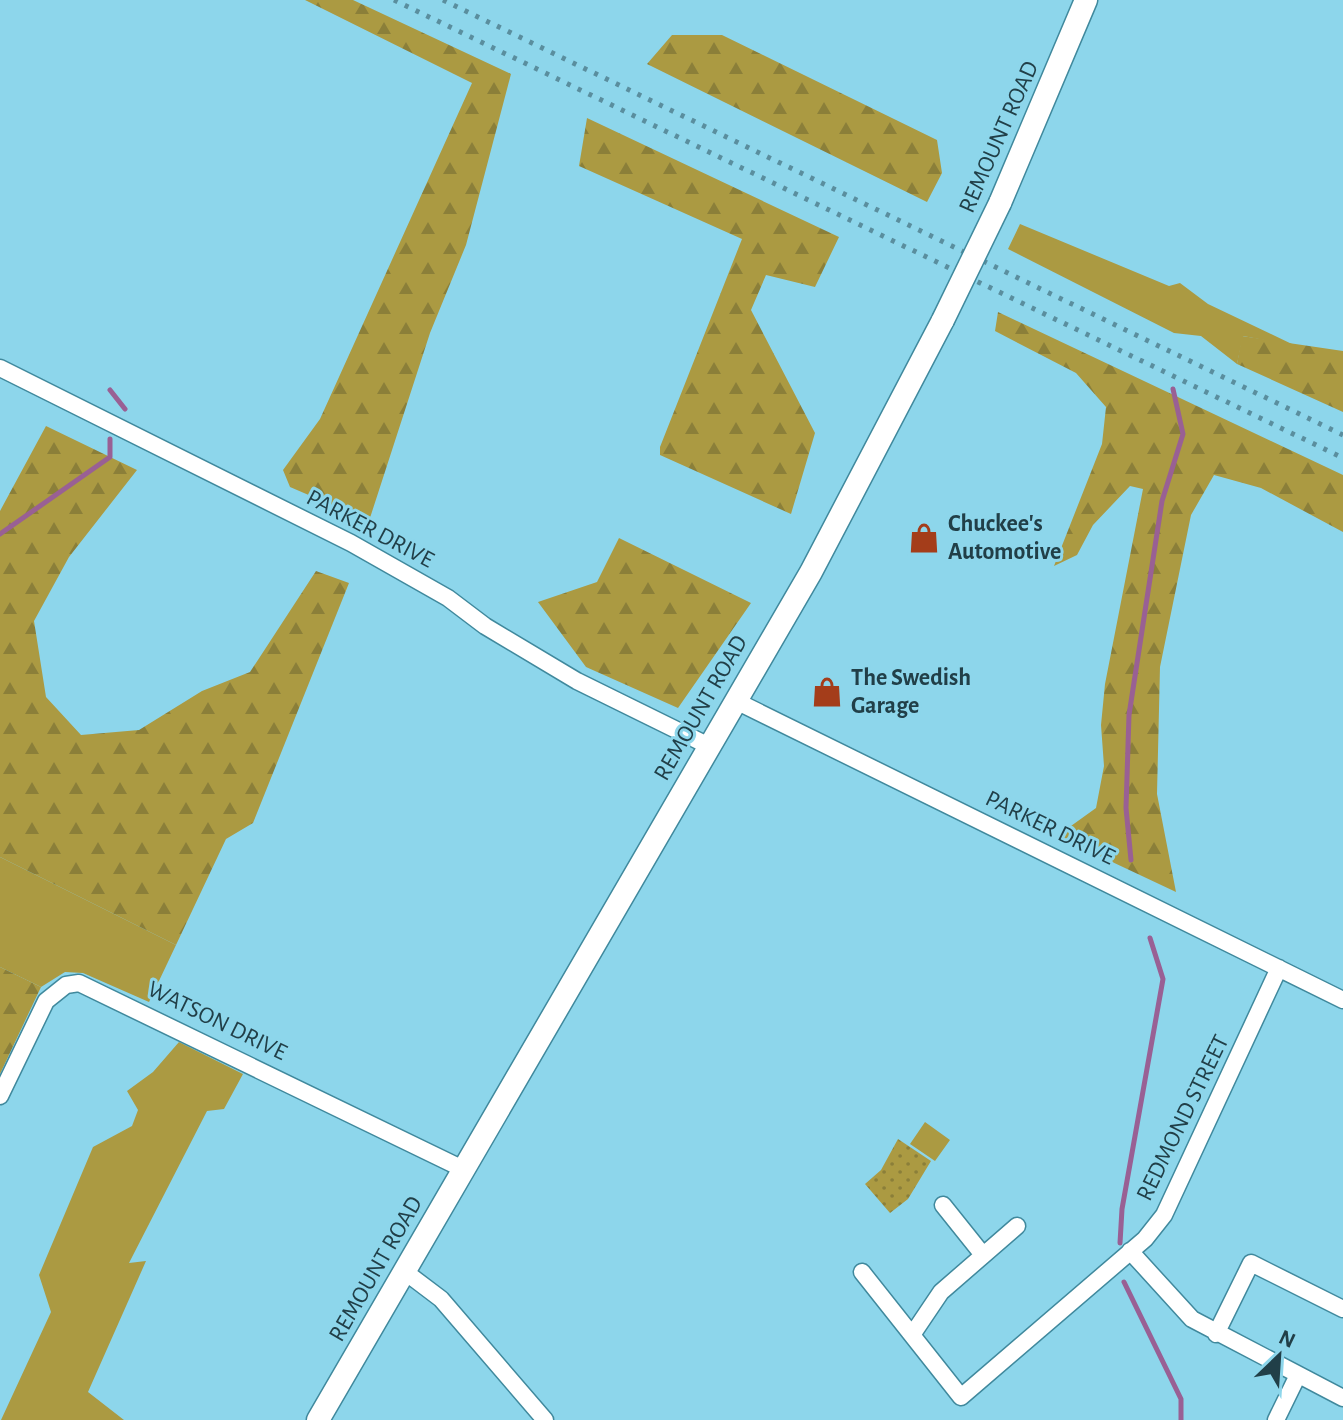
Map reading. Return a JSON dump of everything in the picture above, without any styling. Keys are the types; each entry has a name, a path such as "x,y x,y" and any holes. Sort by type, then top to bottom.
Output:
{"main road":[{"name":"REMOUNT ROAD","path":"318,1420 818,558 943,320 1000,203 1086,0"}],"street":[{"name":"PARKER DRIVE","path":"0,368 351,543 448,598 485,626 577,681 709,746"},
{"name":"PARKER DRIVE","path":"736,701 1343,1000"},
{"name":"REDMOND STREET","path":"912,1335 961,1397 1155,1227 1172,1202 1279,968"},
{"name":"WATSON DRIVE","path":"0,1096 46,1001 66,985 79,983 463,1169"},
{"path":"943,1205 983,1255"},
{"path":"862,1272 912,1335 941,1292 1017,1226"},
{"path":"1130,1251 1177,1306 1216,1334 1343,1398"},
{"path":"1216,1334 1251,1263 1343,1309"},
{"path":"404,1271 441,1299 545,1420"},
{"path":"1276,1420 1298,1375"}],"green space":[{"path":"305,0 353,0 511,74 466,245 430,333 369,521 290,487 283,470 320,419 472,83"},
{"path":"672,35 722,35 937,140 942,173 927,202 647,64"},
{"path":"587,118 839,237 815,287 766,275 751,310 815,433 791,514 660,455 660,447 742,239 579,166"},
{"path":"1020,224 1169,286 1180,283 1208,304 1296,346 1243,336 1237,364 1201,336 1174,333 1008,249"},
{"path":"998,312 1343,475 1343,532 1261,488 1214,475 1191,515 1160,667 1157,794 1176,892 1057,836 1096,808 1104,766 1101,725 1105,684 1143,489 1130,486 1093,525 1077,555 1054,566 1102,444 1106,407 1076,373 995,331"},
{"path":"1242,336 1343,351 1343,412 1237,364"},
{"path":"46,426 137,470 69,557 34,621 46,697 81,735 139,730 202,691 250,672 316,571 349,583 253,823 226,839 176,945 0,857 0,511"},
{"path":"619,538 751,603 678,708 586,667 538,602 597,582"},
{"path":"0,857 176,945 149,1002 83,973 65,972 41,987 0,967"},
{"path":"0,967 41,987 0,1074"},
{"path":"179,1042 243,1074 224,1109 207,1111 129,1263 146,1261 88,1392 124,1420 1,1420 51,1312 39,1275 93,1147 132,1126 138,1110 127,1091 153,1072"},
{"path":"925,1122 950,1140 935,1161 910,1144"},
{"path":"898,1139 931,1161 908,1199 890,1213 865,1184 881,1170"}],"waterway":[{"path":"1131,860 1126,808 1129,715 1162,501 1183,434 1173,389"},
{"path":"110,390 125,409"},
{"path":"0,534 110,457 110,439"},
{"path":"1120,1243 1122,1209 1163,979 1150,938"},
{"path":"1124,1282 1181,1399 1181,1420"}],"railway":[{"path":"394,0 1343,458"},
{"path":"443,0 1343,435"}],"place":[{"name":"Chuckee's Automotive","path":"924,538"},
{"name":"The Swedish Garage","path":"827,692"}]}
